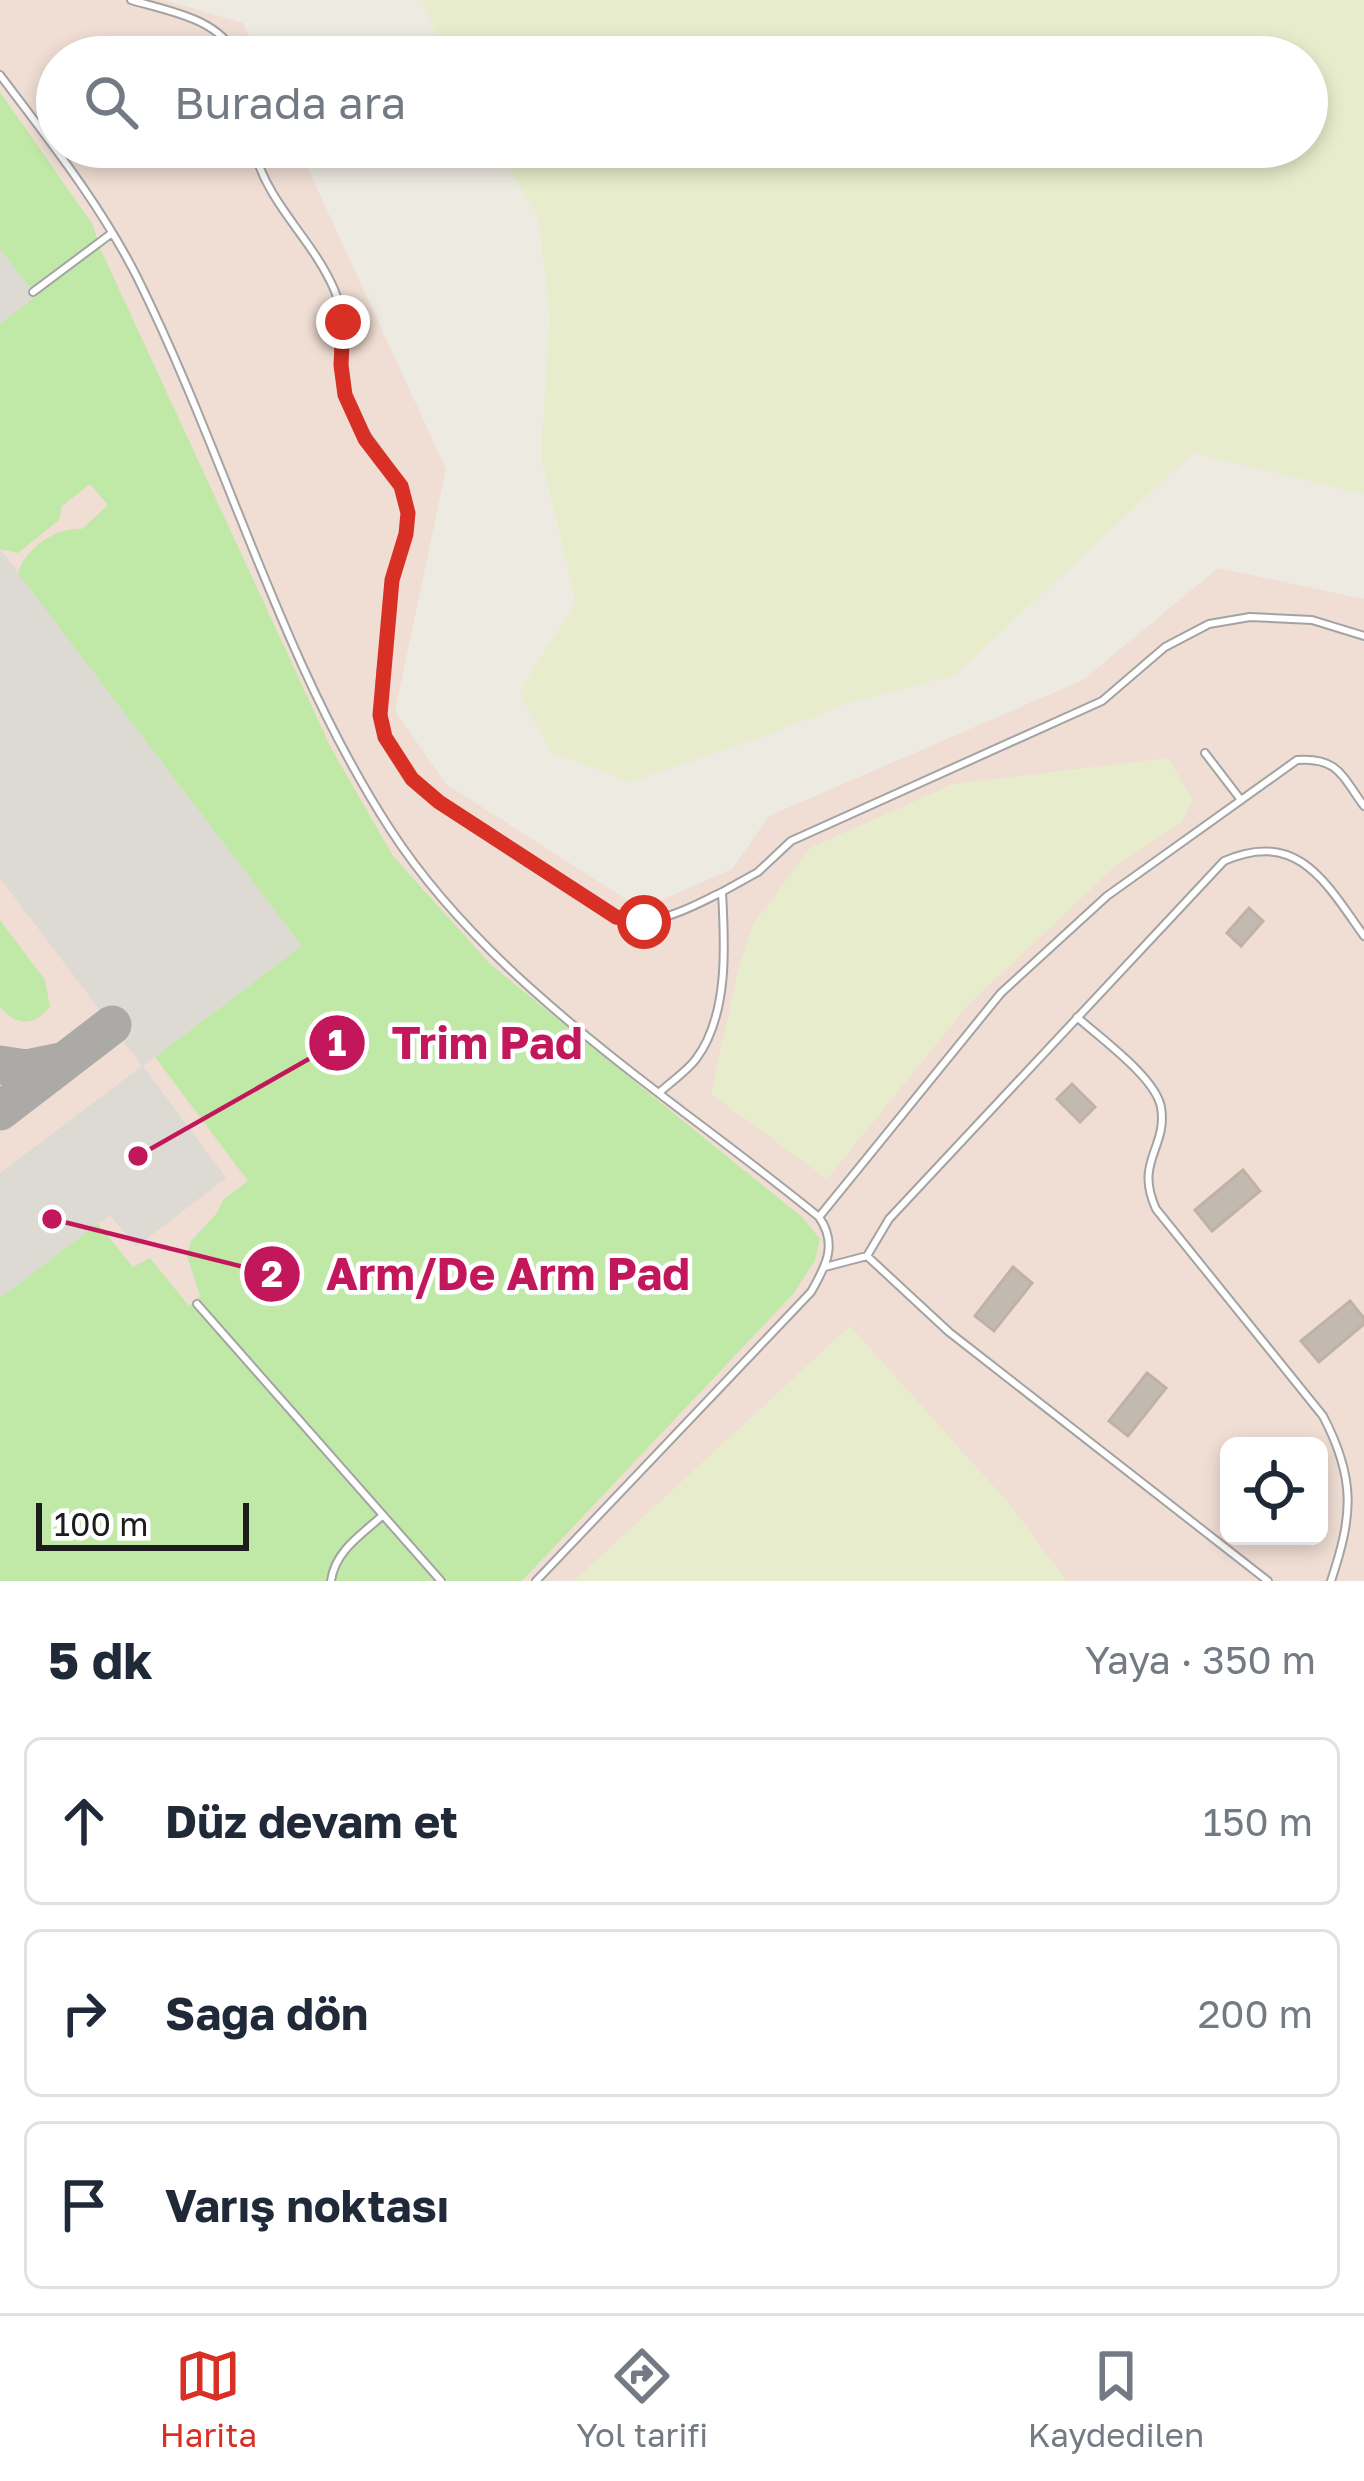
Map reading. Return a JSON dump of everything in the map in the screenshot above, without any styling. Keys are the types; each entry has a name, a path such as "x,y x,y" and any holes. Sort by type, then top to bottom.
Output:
{"lane":[{"path":"130,0 203,22 219,36"},
{"path":"0,75 36,125"},
{"path":"66,168 112,232 194,406 310,680 392,831 484,945 660,1093 819,1217 830,1244 825,1267 811,1292 536,1581"},
{"path":"261,168 274,200 314,253 335,291 343,322 345,395 365,439 401,486 408,513 392,580 380,715 385,737 412,779 439,802 616,917 644,922 667,919 722,892 758,872 790,841 1102,701 1165,647 1209,624 1250,616 1312,620 1364,636"},
{"path":"33,292 112,232"},
{"path":"1204,753 1241,800"},
{"path":"819,1217 1001,993 1107,896 1297,760 1319,759 1334,766 1364,806"},
{"path":"825,1267 867,1256 889,1219 1223,861 1252,848 1293,854 1332,890 1364,936"},
{"path":"660,1093 696,1060 716,1019 724,939 722,892"},
{"path":"1077,1017 1149,1083 1161,1106 1160,1131 1147,1168 1147,1189 1156,1208 1323,1416 1343,1453 1349,1492 1347,1533 1330,1581"},
{"path":"867,1256 949,1332 1268,1581"},
{"path":"196,1304 441,1581"},
{"path":"331,1581 344,1550 382,1516"}],"shaded area":[{"path":"0,0 165,0 243,23 249,36 36,36 36,168 308,168 446,469 395,711 446,784 641,909 732,869 769,816 1083,680 1218,568 1364,599 1364,1581 0,1581"},
{"path":"0,249 36,296 0,324"},
{"path":"0,549 302,946 143,1066 226,1178 136,1247 110,1215 0,1298 0,1173 142,1066 0,878"}],"green space":[{"path":"422,0 1364,0 1364,494 1193,453 955,675 846,704 630,782 551,752 519,693 576,601 541,457 550,316 538,216 508,168 1328,168 1328,36 437,36"},
{"path":"0,92 36,143 36,168 53,168 93,225 331,748 393,856 491,965 803,1218 820,1239 815,1260 794,1293 522,1581 0,1581 0,1298 98,1224 133,1267 150,1258 189,1306 200,1296 187,1256 191,1241 223,1200 248,1181 155,1057 302,946 18,573 43,541 82,529 108,505 90,484 62,506 59,520 18,553 0,549 0,324 36,296 0,249"},
{"path":"1168,758 1193,800 1181,823 1116,865 967,1006 827,1179 711,1094 737,974 754,923 810,848 953,784"},
{"path":"0,920 45,980 50,1007 32,1021 19,1021 0,1007"},
{"path":"850,1326 1012,1507 1066,1581 574,1581"}],"building":[{"path":"1249,908 1263,921 1241,946 1227,933"},
{"path":"1072,1084 1095,1107 1080,1122 1057,1099"},
{"path":"1243,1170 1260,1191 1212,1231 1195,1210"},
{"path":"1013,1267 1032,1283 994,1331 975,1316"},
{"path":"1350,1301 1364,1324 1319,1362 1301,1341"},
{"path":"1147,1373 1166,1388 1128,1436 1109,1421"}],"taxiway":[{"path":"0,1111 112,1025"},
{"path":"0,1065 26,1069 65,1061"}],"place":[{"name":"Trim Pad","path":"138,1156"},
{"name":"Arm/De Arm Pad","path":"52,1219"}],"route":[{"path":"343,322 345,395 365,439 401,486 408,513 392,580 380,715 385,737 412,779 439,802 616,917 644,922"}]}
